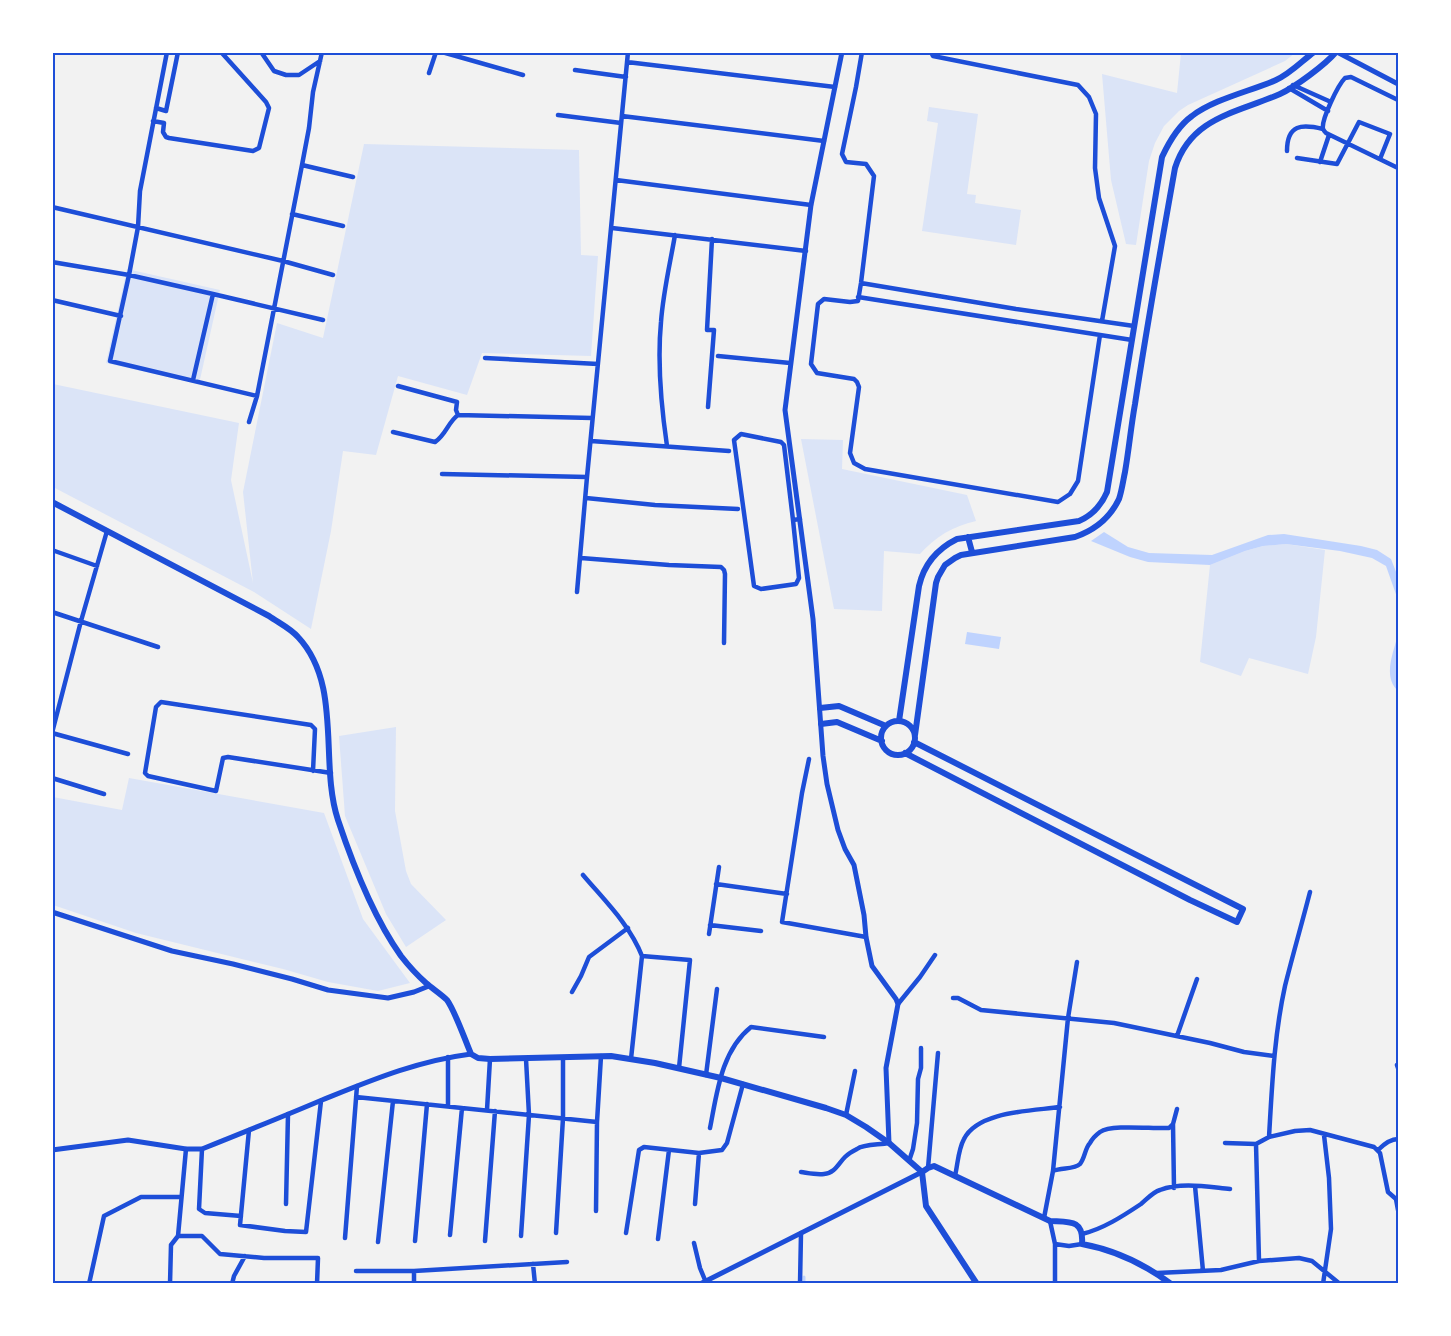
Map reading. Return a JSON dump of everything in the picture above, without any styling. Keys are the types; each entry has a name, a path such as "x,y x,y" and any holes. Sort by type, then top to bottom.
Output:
{"main road":[{"path":"900,721 921,578 927,564 938,552 957,539 1072,523 1086,518 1101,504 1107,492 1162,157 1170,141 1192,116 1207,107 1279,78 1314,52"},
{"path":"915,735 909,725 900,721 892,722 882,732 882,741 886,750 895,754 909,751 914,742 938,577 945,565 961,555 972,552 1075,537 1091,530 1105,519 1115,506 1122,490 1175,168 1180,154 1200,129 1215,120 1282,92 1328,61 1336,52"},
{"path":"1207,107 1215,120"},
{"path":"1122,403 1135,404"},
{"path":"52,502 269,616 298,637 313,659 322,683 333,798 339,821 371,902 402,957 429,986 442,995 450,1006 471,1054 478,1058 490,1059 601,1056 631,1059 721,1078 846,1115 889,1143 922,1172 926,1206 977,1284"},
{"path":"968,537 972,552"},
{"path":"820,708 839,706 886,726"},
{"path":"821,724 837,722 882,741"},
{"path":"905,753 1237,922 1243,909 914,742"},
{"path":"922,1172 934,1166 1047,1220 1071,1222 1078,1225 1082,1234 1082,1244 1103,1248 1127,1257 1171,1284"}],"street":[{"path":"166,52 140,191 138,227 110,361 257,396"},
{"path":"178,52 164,123 163,132 166,137 253,150 259,148 269,108 221,52"},
{"path":"261,52 274,71 286,75 299,75 320,61"},
{"path":"249,422 257,396 322,52"},
{"path":"429,73 436,52"},
{"path":"442,52 523,75"},
{"path":"577,592 628,52"},
{"path":"842,52 811,206 785,410 796,519 799,578 796,584 761,589 754,586 734,440 741,434 781,442 784,445 796,519 816,642 823,756 827,784 838,830 854,865 872,966 898,1004"},
{"path":"862,52 842,154 846,162 866,164 874,176 861,283 858,301 824,299 818,304 811,364 817,373 854,379 857,382 859,387 850,453 854,463 865,469 1058,502 1070,494 1078,481 1100,335"},
{"path":"931,52 933,56 1078,86 1089,97 1096,114 1095,168 1099,198 1115,246 1102,321"},
{"path":"1336,52 1398,84"},
{"path":"627,62 835,87"},
{"path":"575,70 626,77"},
{"path":"1323,129 1331,102 1345,78 1351,77 1398,100"},
{"path":"1291,86 1331,102"},
{"path":"1291,86 1328,111"},
{"path":"156,108 166,111"},
{"path":"558,115 621,123"},
{"path":"622,116 824,141"},
{"path":"153,121 164,123"},
{"path":"1297,158 1337,164 1359,122 1390,134 1380,159"},
{"path":"1287,151 1287,142 1294,129 1310,126 1323,129 1329,135 1348,145 1398,168"},
{"path":"1320,162 1329,135"},
{"path":"302,165 353,177"},
{"path":"616,180 811,206"},
{"path":"52,207 283,261 333,275"},
{"path":"292,214 343,226"},
{"path":"612,228 806,251"},
{"path":"667,446 659,378 660,344 661,321 675,235"},
{"path":"708,407 714,330 707,330 712,239"},
{"path":"52,262 129,275 323,320"},
{"path":"861,283 1134,326"},
{"path":"193,380 213,294"},
{"path":"858,297 1132,340"},
{"path":"52,300 121,315"},
{"path":"1058,327 1060,315"},
{"path":"718,356 790,363"},
{"path":"484,358 598,364"},
{"path":"398,386 457,402 458,415"},
{"path":"393,432 435,442 441,439 453,418 458,415 592,418"},
{"path":"591,441 729,451"},
{"path":"442,474 587,477"},
{"path":"586,498 655,506 738,509"},
{"path":"107,531 52,733 128,754"},
{"path":"52,550 97,566"},
{"path":"581,558 721,567 725,574 724,643"},
{"path":"52,612 158,647"},
{"path":"313,771 315,729 311,725 161,702 156,707 145,773 148,776 216,791 223,758 228,757 313,771 331,773"},
{"path":"809,759 782,922 866,937"},
{"path":"52,778 104,794"},
{"path":"709,934 718,867"},
{"path":"583,875 628,928 642,956 631,1059"},
{"path":"716,884 787,894"},
{"path":"1269,1137 1274,1056 1285,987 1310,892"},
{"path":"52,912 172,951 233,964 328,990 388,998 429,986"},
{"path":"710,925 761,931"},
{"path":"572,992 589,957 628,928"},
{"path":"801,1172 830,1173 847,1155 858,1148 889,1143 886,1068 898,1004 935,954"},
{"path":"642,956 690,960 679,1068"},
{"path":"1055,1284 1055,1244 1047,1220 1068,1018 1077,962"},
{"path":"1177,1036 1197,979"},
{"path":"706,1075 717,989"},
{"path":"953,998 958,998 981,1010 1114,1023 1244,1052 1274,1056"},
{"path":"710,1128 724,1064 739,1040 752,1028 824,1037"},
{"path":"909,1161 917,1124 921,1048"},
{"path":"928,1168 938,1053"},
{"path":"52,1150 128,1140 186,1149 202,1149 414,1065 471,1054"},
{"path":"596,1211 597,1122 601,1056"},
{"path":"448,1057 448,1106"},
{"path":"556,1233 563,1058"},
{"path":"487,1110 490,1059"},
{"path":"521,1236 529,1115 526,1059"},
{"path":"846,1115 855,1071"},
{"path":"626,1233 639,1150 644,1147 699,1153 718,1151 725,1147 743,1084"},
{"path":"345,1238 357,1086"},
{"path":"356,1097 597,1122"},
{"path":"249,1130 240,1225 306,1232 321,1101"},
{"path":"378,1242 393,1101"},
{"path":"415,1240 427,1104"},
{"path":"956,1176 963,1140 974,1126 983,1120 1060,1107"},
{"path":"450,1235 462,1108"},
{"path":"1174,1188 1173,1124 1177,1109"},
{"path":"485,1241 495,1111"},
{"path":"286,1204 288,1114"},
{"path":"1053,1171 1081,1163 1089,1144 1099,1132 1111,1128 1169,1128 1173,1124"},
{"path":"1225,1143 1256,1144 1269,1137 1310,1130 1374,1147 1380,1153 1388,1192 1396,1199 1398,1210"},
{"path":"1323,1284 1331,1229 1324,1135"},
{"path":"1378,1150 1393,1139 1398,1139"},
{"path":"1256,1144 1259,1261"},
{"path":"170,1284 171,1245 178,1236 186,1149"},
{"path":"202,1149 199,1209 205,1213 241,1216"},
{"path":"658,1239 669,1150"},
{"path":"695,1204 699,1153"},
{"path":"694,1243 703,1282 922,1172"},
{"path":"1082,1234 1107,1224 1159,1190 1189,1185 1230,1189"},
{"path":"1195,1186 1203,1271"},
{"path":"89,1284 104,1216 141,1197 181,1197"},
{"path":"800,1284 801,1233"},
{"path":"178,1236 202,1236 220,1254 264,1258 318,1258 317,1284"},
{"path":"1055,1244 1069,1246 1082,1244"},
{"path":"232,1284 245,1256"},
{"path":"1156,1273 1221,1270 1259,1261 1299,1258 1312,1261 1340,1284"},
{"path":"356,1271 414,1271 567,1262"},
{"path":"534,1264 535,1284"},
{"path":"414,1271 414,1284"}],"shaded area":[{"path":"1181,53 1295,53 1285,61 1188,105 1164,126 1149,161 1136,245 1126,244 1111,180 1102,74 1177,93"},
{"path":"929,107 978,114 967,194 976,195 975,203 1021,210 1016,245 922,231 938,123 927,121"},
{"path":"364,144 579,150 581,255 598,256 591,356 482,353 467,395 398,376 376,455 343,451 331,531 311,629 254,592 53,487 53,384 239,423 231,480 253,583 243,492 277,323 323,338"},
{"path":"127,269 220,290 199,384 106,363"},
{"path":"801,439 843,440 842,469 967,495 976,521 945,533 920,554 884,551 882,611 834,609"},
{"path":"1286,544 1325,550 1316,637 1308,674 1249,658 1241,676 1200,662 1210,565 1263,546"},
{"path":"396,727 395,811 406,871 411,884 446,920 406,947 386,914 345,816 339,736"},
{"path":"129,778 324,813 363,919 410,983 378,991 328,982 136,933 53,905 53,797 122,810"}],"water":[{"path":"1104,532 1128,547 1149,553 1212,555 1268,535 1284,534 1361,546 1377,550 1391,559 1398,577 1398,600 1386,566 1372,558 1286,544 1263,546 1210,565 1148,562 1091,541"},
{"path":"967,632 1001,637 999,649 965,644"},
{"path":"1398,634 1398,691 1393,685 1390,664"}],"waterway":[{"path":"804,1277 804,1284"}]}
